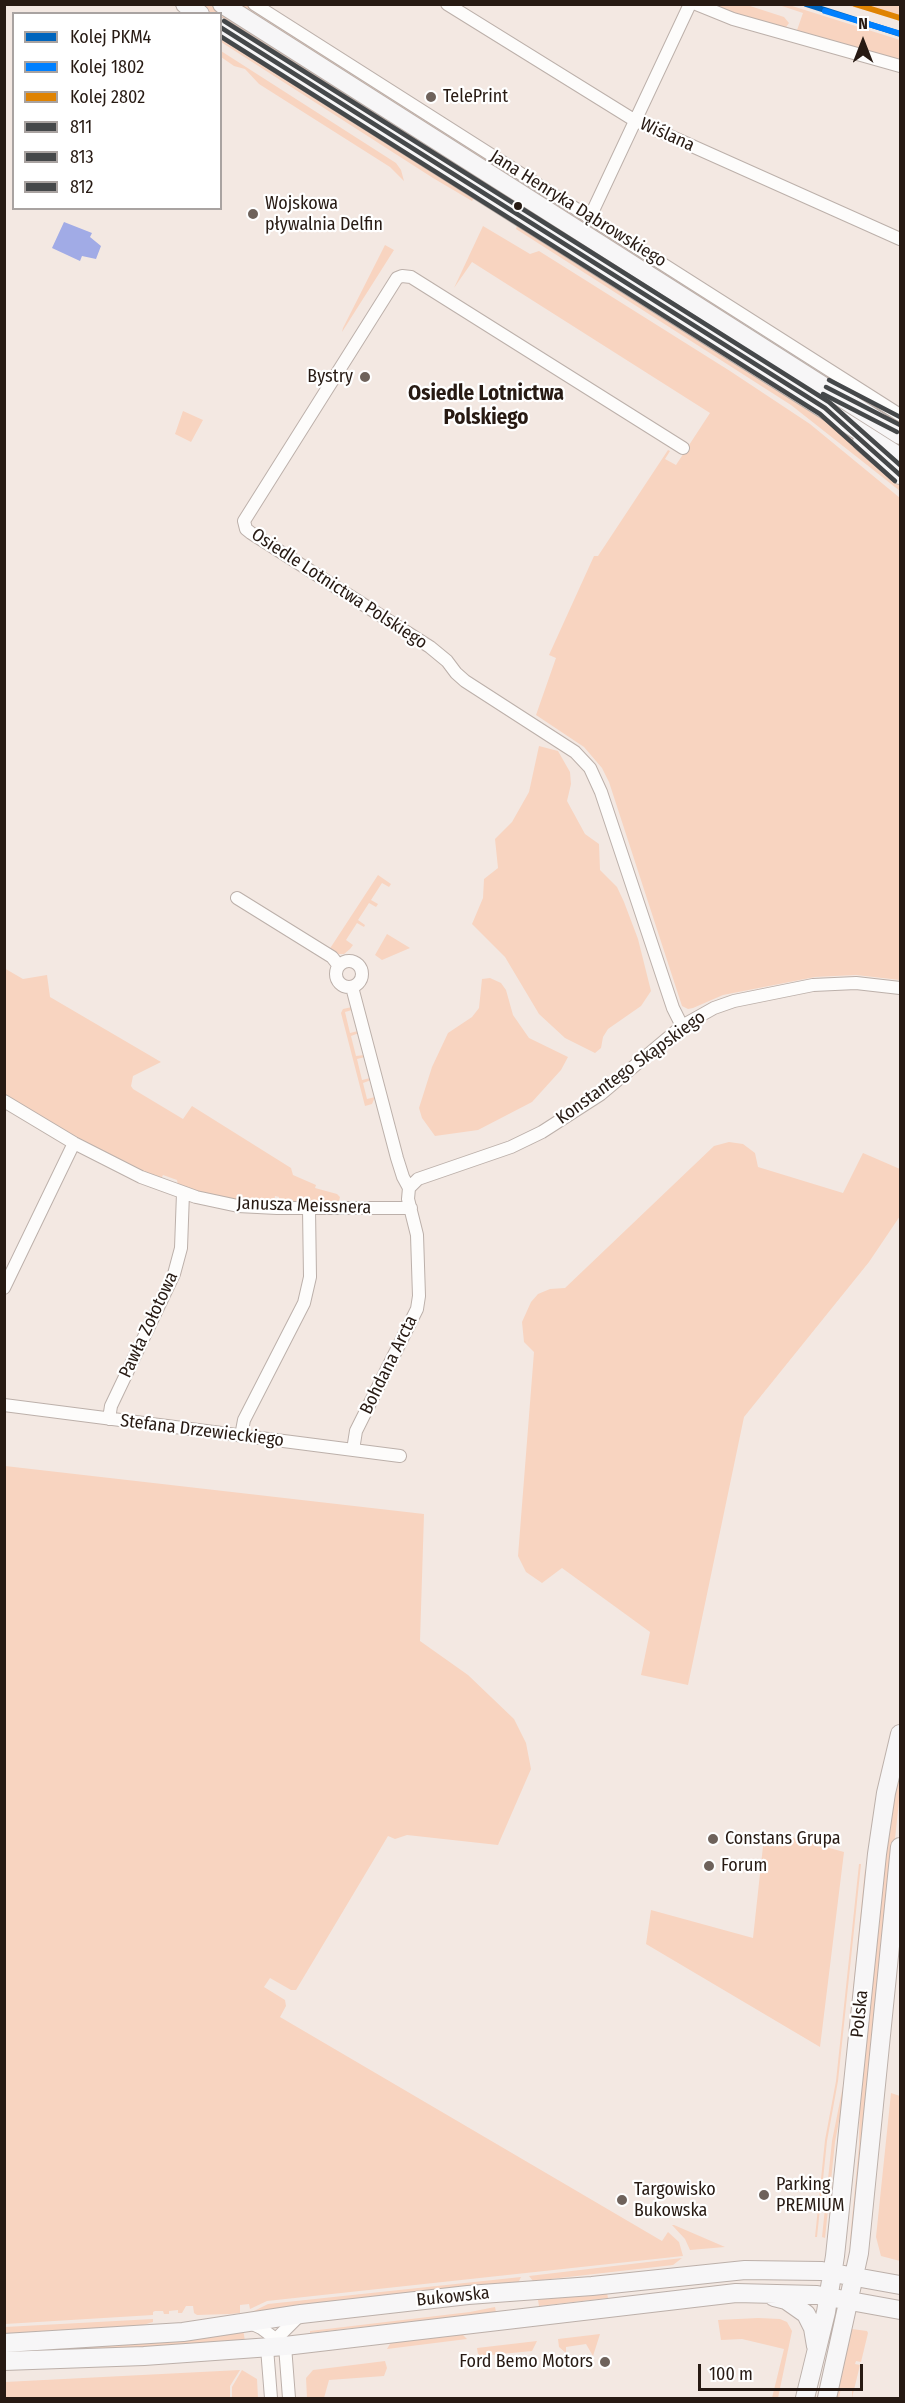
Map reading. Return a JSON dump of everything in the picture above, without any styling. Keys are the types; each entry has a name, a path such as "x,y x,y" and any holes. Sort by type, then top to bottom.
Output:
{"main road":[{"name":"Jana Henryka Dąbrowskiego","path":"222,4 824,386"},
{"name":"Jana Henryka Dąbrowskiego","path":"222,28 825,408"},
{"path":"824,386 900,425"},
{"path":"824,386 900,435"},
{"path":"825,408 900,457"},
{"path":"825,408 900,475"},
{"name":"Polska","path":"805,2398 829,2296 879,1843 886,1793 900,1734"},
{"name":"Polska","path":"827,2398 855,2276 894,1973 900,1846"},
{"name":"Bukowska","path":"4,2343 183,2332 301,2314 468,2295 612,2284 745,2270 810,2270 900,2284"},
{"path":"759,2292 786,2300 806,2314 813,2328 817,2351"},
{"name":"Bukowska","path":"4,2361 144,2356 276,2344 642,2305 705,2295 759,2292 829,2296 900,2310"}],"street":[{"name":"Wiślana","path":"447,4 634,120 900,239"},
{"path":"590,217 690,4"},
{"path":"696,4 733,19 900,66"},
{"name":"Jana Henryka Dąbrowskiego","path":"259,6 900,415"},
{"name":"Osiedle Lotnictwa Polskiego","path":"682,1026 673,1008 597,780 590,768 575,752 465,681 435,651 377,617 251,533 246,529 244,521 397,278 402,276 411,277 683,448"},
{"path":"237,898 332,957 339,966"},
{"path":"351,961 361,969 360,982 352,987 345,987 338,982 336,974 339,966 351,961"},
{"name":"Konstantego Skąpskiego","path":"409,1188 418,1179 511,1147 542,1132 601,1094 682,1026 714,1008 734,1001 813,985 856,983 900,988"},
{"name":"Bohdana Arcta","path":"352,987 397,1158 409,1188 408,1199 417,1235 418,1296 417,1309 356,1431 353,1450"},
{"name":"Janusza Meissnera","path":"4,1101 74,1143 141,1177 183,1193 238,1206 309,1209 411,1208"},
{"path":"5,1287 74,1143"},
{"name":"Pawła Zołotowa","path":"109,1419 111,1406 174,1274 181,1248 183,1193"},
{"path":"241,1436 244,1420 304,1303 310,1277 309,1209"},
{"name":"Stefana Drzewieckiego","path":"4,1406 400,1456"},
{"path":"271,2398 276,2344 301,2314"},
{"path":"247,2322 261,2328 276,2344 288,2398"}],"shaded area":[{"path":"198,5 210,5 221,12 210,12"},
{"path":"233,5 248,5 510,173 498,171"},
{"path":"707,5 747,5 784,17 789,23 784,30"},
{"path":"779,5 789,5 900,40 900,63 796,33 803,13"},
{"path":"846,5 900,5 900,20"},
{"path":"222,13 900,443 900,449 823,397 222,20"},
{"path":"222,34 474,198 472,201 222,43"},
{"path":"222,52 396,163 404,181 390,167 259,84 245,69 234,66 222,58"},
{"path":"561,202 751,327 715,309 570,217 557,206"},
{"path":"483,226 530,254 539,251 730,371 810,424 900,498 900,980 856,975 815,977 723,995 693,1008 688,1009 682,1006 609,782 602,768 584,747 536,715 556,658 549,655 594,556 598,556 668,450 670,451 665,459 676,465 710,413 472,262 454,288"},
{"path":"517,226 810,408 900,483 900,491 791,405 516,229"},
{"path":"385,245 394,250 342,332 343,328"},
{"path":"183,411 203,420 191,442 175,434"},
{"path":"539,746 558,751 570,772 571,784 567,801 585,834 599,844 600,870 617,887 624,902 638,939 651,991 641,1006 608,1029 603,1037 601,1048 595,1053 565,1038 539,1014 505,957 472,924 483,898 484,879 498,868 495,839 512,822 529,792"},
{"path":"378,875 391,884 389,887 382,883 371,900 378,904 376,907 369,903 358,920 365,925 364,927 357,923 346,940 353,945 344,954 336,954 329,950"},
{"path":"387,934 410,948 382,960 375,955"},
{"path":"4,968 23,979 47,975 50,997 161,1062 133,1076 131,1086 133,1089 183,1119 192,1106 291,1168 293,1175 316,1185 315,1188 337,1194 340,1197 337,1204 279,1204 279,1197 275,1196 274,1204 257,1203 222,1198 178,1186 177,1180 163,1175 160,1181 67,1133 5,1096"},
{"path":"490,978 501,983 506,990 513,1015 529,1038 568,1057 561,1070 532,1102 478,1130 435,1136 422,1118 419,1108 432,1067 448,1033 472,1017 479,1008 482,979"},
{"path":"352,1007 352,1010 345,1012 350,1033 358,1031 359,1033 351,1036 356,1056 364,1055 365,1057 357,1059 362,1080 370,1078 371,1080 363,1083 367,1099 375,1097 372,1104 365,1106 341,1013 343,1009"},
{"path":"729,1142 743,1144 755,1153 758,1167 843,1193 863,1153 900,1169 900,1216 869,1262 744,1417 688,1685 641,1675 650,1632 562,1568 542,1583 526,1572 518,1556 534,1352 524,1342 522,1322 531,1302 538,1294 550,1289 565,1288 714,1146"},
{"path":"5,1466 424,1514 420,1641 468,1675 514,1719 526,1743 531,1769 498,1845 407,1835 395,1839 388,1836 296,1990 291,1990 270,1978 264,1987 285,2000 286,2006 280,2017 662,2241 668,2232 679,2242 683,2256 267,2301 250,2309 249,2304 240,2305 240,2313 197,2315 194,2313 193,2306 186,2306 182,2313 178,2313 178,2310 169,2311 169,2314 155,2311 153,2315 5,2324"},
{"path":"900,1759 900,1791 853,2241 850,2240 859,2146 860,2091 888,1827"},
{"path":"770,1833 844,1852 820,2047 646,1944 651,1910 753,1938 764,1837"},
{"path":"859,1864 861,1864 838,2081 827,2141 817,2237 815,2237 825,2140 836,2081"},
{"path":"865,1869 867,1875 844,2095 835,2142 825,2238 822,2237 832,2141 844,2081"},
{"path":"891,2093 900,2096 900,2261 881,2256 876,2237"},
{"path":"672,2225 725,2247 690,2250 685,2239"},
{"path":"682,2258 673,2265 533,2281 529,2276"},
{"path":"521,2277 518,2283 250,2313 268,2304"},
{"path":"607,2293 608,2298 539,2306 538,2300 550,2298"},
{"path":"495,2307 496,2312 310,2333 310,2331"},
{"path":"153,2319 153,2322 133,2328 5,2337 5,2327"},
{"path":"780,2319 787,2322 792,2331 778,2398 772,2398 784,2349 742,2339 721,2340 718,2320"},
{"path":"243,2329 245,2341 5,2355 5,2348"},
{"path":"852,2329 868,2333 861,2362 856,2361 855,2364 860,2365 852,2398 852,2391 841,2388 839,2398 835,2398"},
{"path":"458,2334 467,2339 387,2349 391,2342"},
{"path":"600,2334 593,2356 586,2344 566,2347 566,2353 559,2347 558,2339"},
{"path":"537,2341 532,2351 481,2356 478,2354 477,2348"},
{"path":"385,2361 387,2368 384,2376 329,2380 324,2398 307,2398 306,2378 313,2370"},
{"path":"240,2370 230,2386 230,2398 5,2398 5,2382"},
{"path":"242,2370 257,2379 258,2398 232,2398 232,2387"}],"water":[{"path":"64,222 92,233 90,237 101,246 96,259 82,256 80,261 52,248"}],"rail line":[{"name":"PKM4","path":"806,4 900,34"},
{"name":"2802","path":"855,4 900,18"},
{"name":"1802","path":"825,11 898,33"}],"transit line":[{"name":"812","path":"224,21 829,402 900,465"},
{"name":"811","path":"222,28 825,408 900,475"},
{"name":"813","path":"222,37 820,414 895,481"},
{"name":"812","path":"829,380 900,417"},
{"name":"811","path":"826,387 900,425"},
{"name":"813","path":"823,394 897,432"}],"place":[{"name":"TelePrint","path":"431,97"},
{"name":"Wojskowa pływalnia Delfin","path":"253,214"},
{"name":"Bystry","path":"365,377"},
{"name":"Constans Grupa","path":"713,1839"},
{"name":"Forum","path":"709,1866"},
{"name":"Parking PREMIUM","path":"764,2195"},
{"name":"Targowisko Bukowska","path":"622,2200"},
{"name":"Ford Bemo Motors","path":"605,2362"}],"district":[{"name":"Osiedle Lotnictwa Polskiego","path":"486,406"}]}
